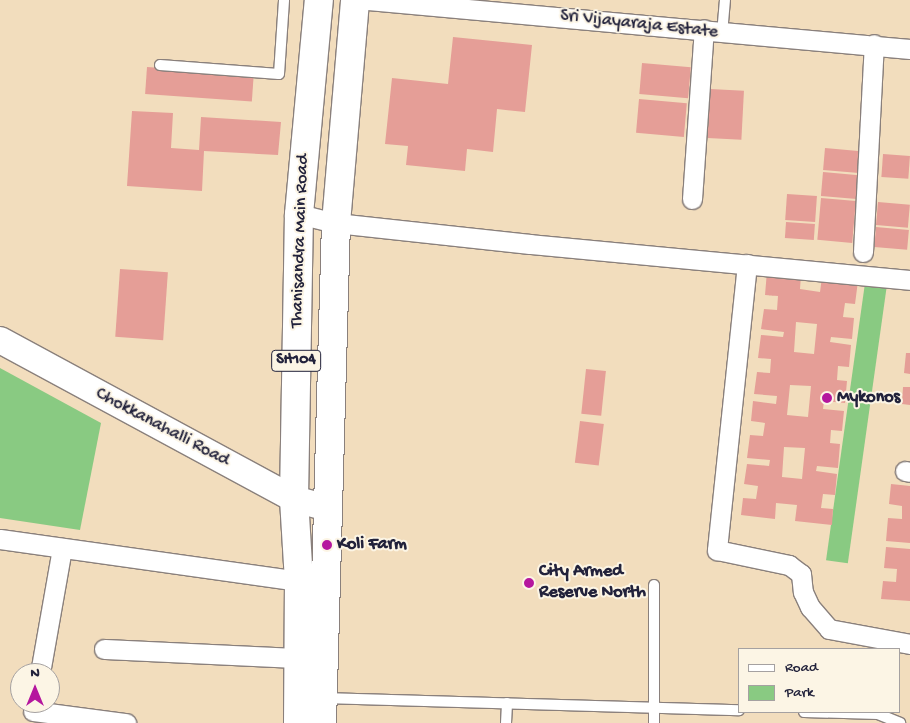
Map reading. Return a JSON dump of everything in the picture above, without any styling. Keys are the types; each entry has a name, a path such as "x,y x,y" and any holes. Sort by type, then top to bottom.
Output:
{"main road":[{"name":"Thanisandra Main Road","path":"298,723 299,581 294,499 299,214 319,0"},
{"name":"Thanisandra Main Road","path":"322,711 336,223 355,0"}],"street":[{"name":"Sri Vijayaraja Estate","path":"368,0 704,29 722,34 874,44 910,49"},
{"path":"692,199 704,29"},
{"path":"863,252 874,44"},
{"path":"299,214 336,223 910,280"},
{"path":"747,264 717,550 789,565 801,574 803,592 810,607 830,629 910,644"},
{"name":"Chokkanahalli Road","path":"0,340 294,499 328,508"},
{"path":"0,539 299,581"},
{"path":"42,663 62,548"},
{"path":"104,649 297,658"},
{"path":"38,713 79,721 126,723"}],"lane":[{"path":"160,65 279,74 284,0"},
{"path":"722,34 725,0"},
{"path":"654,585 654,723"},
{"path":"322,711 507,703 738,710"},
{"path":"506,723 507,703"},
{"path":"841,713 878,714 900,723"}],"green space":[{"path":"865,283 887,286 848,563 826,560"},
{"path":"0,368 101,423 80,530 0,518"}],"building":[{"path":"453,37 532,45 525,112 497,109 493,152 467,149 465,171 406,165 408,146 385,144 392,78 448,84"},
{"path":"642,63 691,67 688,98 639,94"},
{"path":"147,67 254,74 252,101 145,94"},
{"path":"710,89 744,91 741,140 707,138"},
{"path":"639,99 687,103 684,137 636,133"},
{"path":"132,111 173,113 171,148 199,150 201,117 281,122 278,155 204,151 202,191 127,186"},
{"path":"825,148 861,151 859,173 823,170"},
{"path":"883,154 910,156 908,179 881,177"},
{"path":"823,172 859,175 857,199 821,196"},
{"path":"787,194 817,196 815,222 785,220"},
{"path":"821,198 856,201 852,243 817,240"},
{"path":"878,202 910,205 908,228 876,225"},
{"path":"786,222 815,224 814,240 785,238"},
{"path":"876,227 909,230 907,250 874,247"},
{"path":"120,269 168,272 163,340 115,337"},
{"name":"Mykonos","path":"767,271 801,275 800,289 820,292 822,277 858,281 855,304 845,303 843,317 854,318 852,339 831,337 830,342 851,345 849,367 838,366 837,380 847,381 845,403 824,401 823,409 844,411 842,431 831,430 830,443 840,444 838,468 817,466 816,471 837,474 835,495 823,494 821,508 833,509 832,525 795,521 797,505 776,503 775,519 741,515 743,498 756,499 758,486 744,484 747,464 769,466 770,460 747,458 750,435 763,436 765,423 751,421 753,401 776,404 777,396 754,394 757,372 770,373 771,359 758,358 761,335 783,337 784,332 761,329 764,309 777,310 778,296 765,295","holes":["796,322 817,324 814,354 794,352","790,385 811,386 808,417 787,415","784,447 805,448 802,479 782,477"]},
{"name":"Mykonos","path":"906,353 910,353 910,374 904,373"},
{"path":"586,369 606,371 601,416 581,414"},
{"name":"Mykonos","path":"903,387 910,387 910,405 902,404"},
{"path":"580,421 604,424 599,466 575,463"},
{"path":"891,484 910,486 910,543 886,541 888,518 902,519 902,506 889,504"},
{"path":"886,547 910,549 910,601 881,599 883,581 896,582 897,569 884,568"}],"place":[{"name":"Mykonos","path":"827,398"},
{"name":"Koli Farm","path":"327,545"},
{"name":"City Armed Reserve North","path":"529,583"}]}
